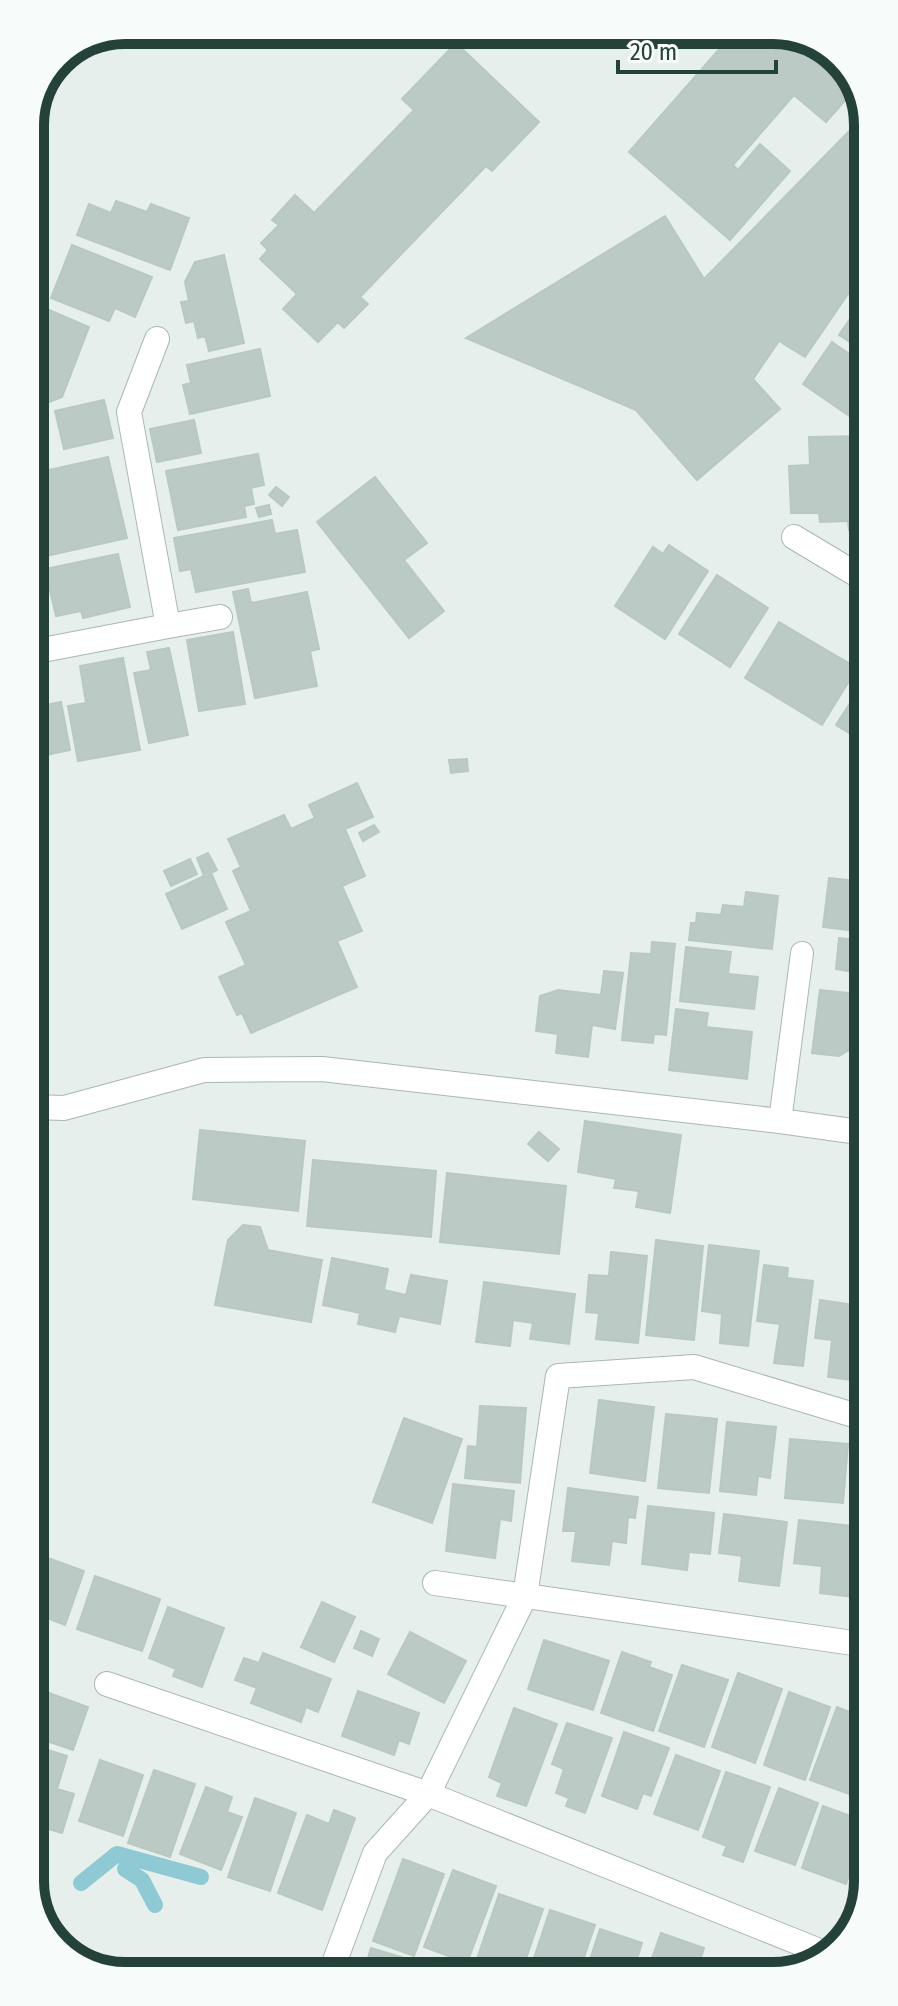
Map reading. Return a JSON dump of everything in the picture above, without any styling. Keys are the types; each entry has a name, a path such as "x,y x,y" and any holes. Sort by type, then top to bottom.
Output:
{"street":[{"path":"157,339 129,412 168,626"},
{"path":"794,537 854,573"},
{"path":"44,650 220,617"},
{"path":"44,1107 64,1108 204,1070 322,1069 854,1131"},
{"path":"334,1962 375,1853 428,1794 525,1596 558,1376 694,1367 854,1415"},
{"path":"435,1583 854,1643"},
{"path":"107,1684 428,1794 816,1949"}],"lane":[{"path":"780,1121 802,953"}],"building":[{"path":"457,44 539,122 492,171 486,166 360,297 368,304 344,328 338,322 318,342 283,309 297,294 260,259 268,250 261,243 279,225 272,220 295,195 314,213 414,110 402,99"},
{"path":"724,44 778,44 804,50 830,68 849,96 826,122 794,95 733,165 738,170 760,144 790,171 730,240 629,152"},
{"path":"854,126 854,285 805,357 779,341 753,379 780,409 697,480 636,410 466,338 665,216 704,279"},
{"path":"116,201 147,212 151,204 189,218 170,270 77,235 89,204 111,213"},
{"path":"72,245 152,277 135,317 115,308 109,321 51,298"},
{"path":"224,255 244,343 209,351 205,336 198,338 194,321 186,323 181,302 189,301 185,282 195,262"},
{"path":"44,308 89,327 62,397 44,404"},
{"path":"854,313 854,345 839,335"},
{"path":"832,342 854,357 854,413 851,417 803,384"},
{"path":"260,349 270,396 190,414 183,385 191,383 187,365"},
{"path":"104,400 113,438 64,449 55,411"},
{"path":"194,420 201,453 157,462 150,429"},
{"path":"854,436 854,530 849,530 848,521 820,522 819,513 791,513 789,466 810,465 809,437"},
{"path":"258,454 264,485 251,488 254,504 244,506 246,517 178,530 166,471"},
{"path":"108,457 127,538 44,556 44,471"},
{"path":"375,477 427,543 404,560 444,611 409,638 317,522"},
{"path":"276,487 289,497 282,506 269,495"},
{"path":"269,505 271,514 259,517 256,508"},
{"path":"272,520 275,534 297,530 305,572 196,592 191,569 180,571 174,538"},
{"path":"669,545 708,571 665,639 615,606 653,547 663,554"},
{"path":"118,554 130,607 83,618 81,611 56,616 45,569"},
{"path":"717,575 768,608 730,667 679,634"},
{"path":"248,589 251,603 307,592 319,649 310,651 317,686 255,698 233,592"},
{"path":"779,622 854,666 854,673 822,725 745,678"},
{"path":"233,632 245,704 199,711 187,640"},
{"path":"169,648 188,735 149,743 134,673 151,670 147,652"},
{"path":"123,658 140,750 78,761 68,706 86,703 80,666"},
{"path":"44,695 46,705 61,702 70,750 44,755"},
{"path":"854,697 854,736 836,725"},
{"path":"467,759 468,771 451,773 449,760"},
{"path":"357,783 373,817 345,829 365,876 342,886 362,931 337,941 357,987 251,1033 242,1013 237,1015 219,977 246,965 226,922 251,911 233,871 241,867 228,839 284,815 291,829 315,818 309,805"},
{"path":"374,825 379,832 363,841 359,833"},
{"path":"208,853 217,870 211,873 227,909 182,929 166,894 204,876 197,858"},
{"path":"190,859 197,874 171,886 164,871"},
{"path":"829,878 854,881 854,931 823,927"},
{"path":"746,892 778,896 772,949 689,940 691,923 696,923 697,913 721,915 723,905 744,907"},
{"path":"839,938 854,940 854,988 851,988 853,972 836,969"},
{"path":"652,942 675,944 666,1035 654,1034 653,1043 622,1040 631,953 651,954"},
{"path":"686,947 731,952 728,974 758,977 754,1009 680,1001"},
{"path":"604,971 623,973 615,1029 592,1025 588,1057 556,1053 558,1034 536,1031 540,996 558,990 601,995"},
{"path":"820,990 854,994 854,1047 839,1056 812,1053"},
{"path":"676,1009 708,1013 706,1027 752,1032 747,1079 669,1070"},
{"path":"585,1121 681,1135 670,1213 636,1207 639,1191 614,1188 616,1179 578,1172"},
{"path":"200,1130 305,1141 298,1211 193,1199"},
{"path":"539,1132 559,1149 548,1161 528,1144"},
{"path":"313,1160 436,1171 431,1237 307,1226"},
{"path":"447,1173 566,1186 559,1254 440,1242"},
{"path":"243,1225 260,1227 268,1250 322,1260 311,1322 215,1305 228,1240"},
{"path":"656,1240 703,1246 694,1340 646,1335"},
{"path":"709,1245 759,1251 748,1346 720,1343 722,1314 702,1311"},
{"path":"611,1252 647,1256 638,1343 596,1339 599,1313 586,1312 589,1275 609,1276"},
{"path":"332,1258 388,1269 384,1290 406,1295 411,1275 447,1281 440,1324 399,1316 395,1332 358,1324 360,1313 323,1305"},
{"path":"764,1265 788,1268 787,1278 813,1281 803,1366 774,1363 780,1324 757,1321"},
{"path":"484,1282 575,1294 569,1344 530,1339 533,1323 513,1320 510,1346 476,1342"},
{"path":"820,1300 854,1305 854,1380 828,1377 832,1340 815,1338"},
{"path":"599,1400 654,1407 645,1481 590,1473"},
{"path":"480,1406 526,1408 520,1483 465,1478 468,1446 477,1447"},
{"path":"666,1414 717,1419 709,1493 658,1488"},
{"path":"404,1418 462,1439 432,1523 373,1502"},
{"path":"727,1422 776,1427 770,1478 758,1476 756,1495 720,1491"},
{"path":"790,1439 848,1444 843,1503 785,1498"},
{"path":"453,1484 514,1491 511,1521 500,1519 495,1558 446,1551"},
{"path":"568,1488 638,1497 635,1518 628,1517 626,1543 612,1541 609,1565 572,1561 576,1531 563,1531"},
{"path":"648,1506 714,1513 710,1554 689,1552 687,1570 642,1564"},
{"path":"724,1514 787,1522 779,1586 739,1581 742,1556 719,1553"},
{"path":"799,1520 854,1526 853,1597 820,1593 822,1566 794,1563"},
{"path":"44,1557 84,1571 65,1625 44,1617"},
{"path":"95,1576 160,1599 142,1651 77,1629"},
{"path":"322,1602 355,1617 334,1662 301,1647"},
{"path":"168,1607 224,1628 202,1687 173,1676 176,1669 149,1658"},
{"path":"361,1631 379,1639 372,1656 354,1648"},
{"path":"410,1632 466,1661 444,1703 388,1674"},
{"path":"544,1640 609,1661 593,1710 528,1689"},
{"path":"622,1652 651,1662 649,1667 672,1675 653,1731 601,1713"},
{"path":"263,1653 331,1679 318,1712 306,1707 301,1722 251,1703 257,1688 235,1680 244,1658 259,1663"},
{"path":"682,1665 728,1680 704,1747 659,1731"},
{"path":"738,1673 782,1689 755,1763 712,1747"},
{"path":"44,1691 88,1707 73,1750 44,1740"},
{"path":"358,1691 419,1713 409,1744 399,1740 394,1755 342,1736"},
{"path":"789,1692 830,1707 805,1780 764,1765"},
{"path":"837,1707 854,1714 852,1795 810,1780"},
{"path":"514,1708 557,1724 526,1806 497,1796 502,1783 489,1777"},
{"path":"567,1723 612,1738 585,1813 566,1806 569,1798 556,1793 564,1769 552,1764"},
{"path":"624,1732 669,1748 651,1796 643,1793 637,1809 602,1796"},
{"path":"44,1749 67,1756 57,1789 74,1794 62,1833 44,1828"},
{"path":"676,1755 720,1771 698,1830 654,1814"},
{"path":"100,1760 143,1775 123,1836 79,1821"},
{"path":"154,1770 195,1784 170,1857 128,1843"},
{"path":"726,1772 770,1787 743,1862 723,1855 727,1846 703,1837"},
{"path":"206,1787 232,1797 227,1812 242,1817 221,1870 180,1854"},
{"path":"779,1788 818,1803 795,1865 755,1851"},
{"path":"255,1798 296,1813 270,1891 228,1877"},
{"path":"823,1806 854,1817 854,1860 846,1884 802,1868"},
{"path":"334,1810 355,1818 322,1910 278,1893 307,1815 329,1824"},
{"path":"403,1859 444,1874 414,1956 373,1941"},
{"path":"453,1870 496,1886 467,1962 424,1947"},
{"path":"499,1894 543,1909 525,1962 476,1962"},
{"path":"550,1910 595,1925 582,1962 533,1962"},
{"path":"600,1929 642,1943 636,1962 589,1962"},
{"path":"661,1933 704,1948 699,1962 651,1962"},
{"path":"371,1948 417,1962 367,1962"}],"waterway":[{"path":"81,1883 117,1854 201,1877"},
{"path":"130,1858 125,1869 142,1880 155,1905"}]}
